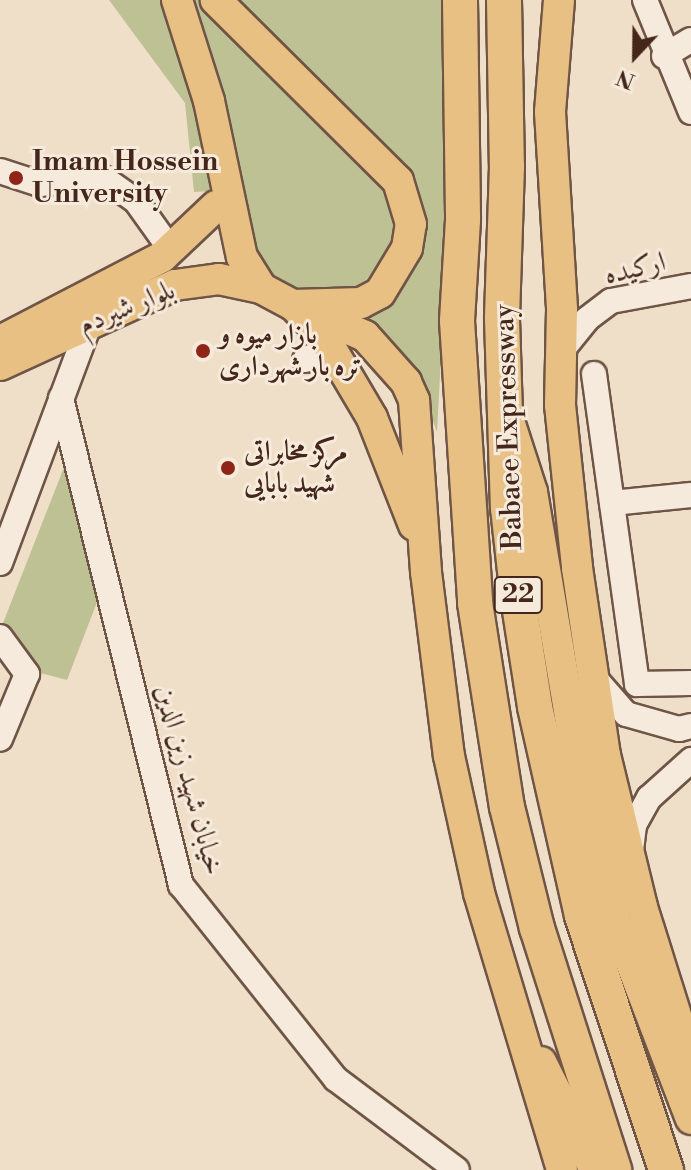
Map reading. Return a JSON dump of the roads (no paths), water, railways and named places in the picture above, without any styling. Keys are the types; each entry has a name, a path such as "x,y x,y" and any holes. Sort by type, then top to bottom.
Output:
{"highway":[{"name":"Babaee Expressway","path":"460,0 463,220 457,321 475,603 507,807 533,913 614,1170"},
{"name":"Babaee Expressway","path":"504,0 508,508 518,598 554,800 582,916 666,1170"}],"main road":[{"path":"177,0 209,101 221,199 242,257 261,288"},
{"path":"216,0 383,164 406,200 407,248 380,293 345,306 293,305"},
{"path":"559,0 550,112 563,349 560,405 591,674 630,857 691,1063"},
{"name":"بلوار شیردم","path":"0,365 85,312 167,253 221,199"},
{"path":"167,253 179,276 174,292"},
{"name":"بلوار شیردم","path":"0,341 85,312 219,279 261,288 293,305"},
{"path":"293,305 323,335 372,418 408,498 426,572"},
{"path":"293,305 365,336 406,382 414,400 424,495 426,572 449,756 510,1000 562,1170"},
{"path":"506,413 532,492 576,753 615,921 691,1119"},
{"path":"510,1000 595,1170"}],"street":[{"path":"645,0 664,56 691,112"},
{"path":"664,56 691,40"},
{"path":"0,171 40,184 102,177 136,201 167,253"},
{"name":"ارکیده","path":"563,349 587,319 611,301 691,286"},
{"path":"0,563 61,398 85,312"},
{"path":"305,360 319,353 323,335"},
{"path":"594,374 637,684 691,683"},
{"name":"خیابان شهید زین الدین","path":"61,398 181,885 336,1079 457,1170"},
{"path":"612,503 691,495"},
{"path":"0,637 27,674 0,739"},
{"path":"591,674 626,714 657,725 691,726"},
{"path":"630,857 634,825 649,798 691,760"}],"place":[{"name":"Imam Hossein University","path":"16,178"},
{"name":"بازار میوه و تره بار شهرداری","path":"203,351"},
{"name":"مرکز مخابراتی شهید بابایی","path":"228,468"}]}
